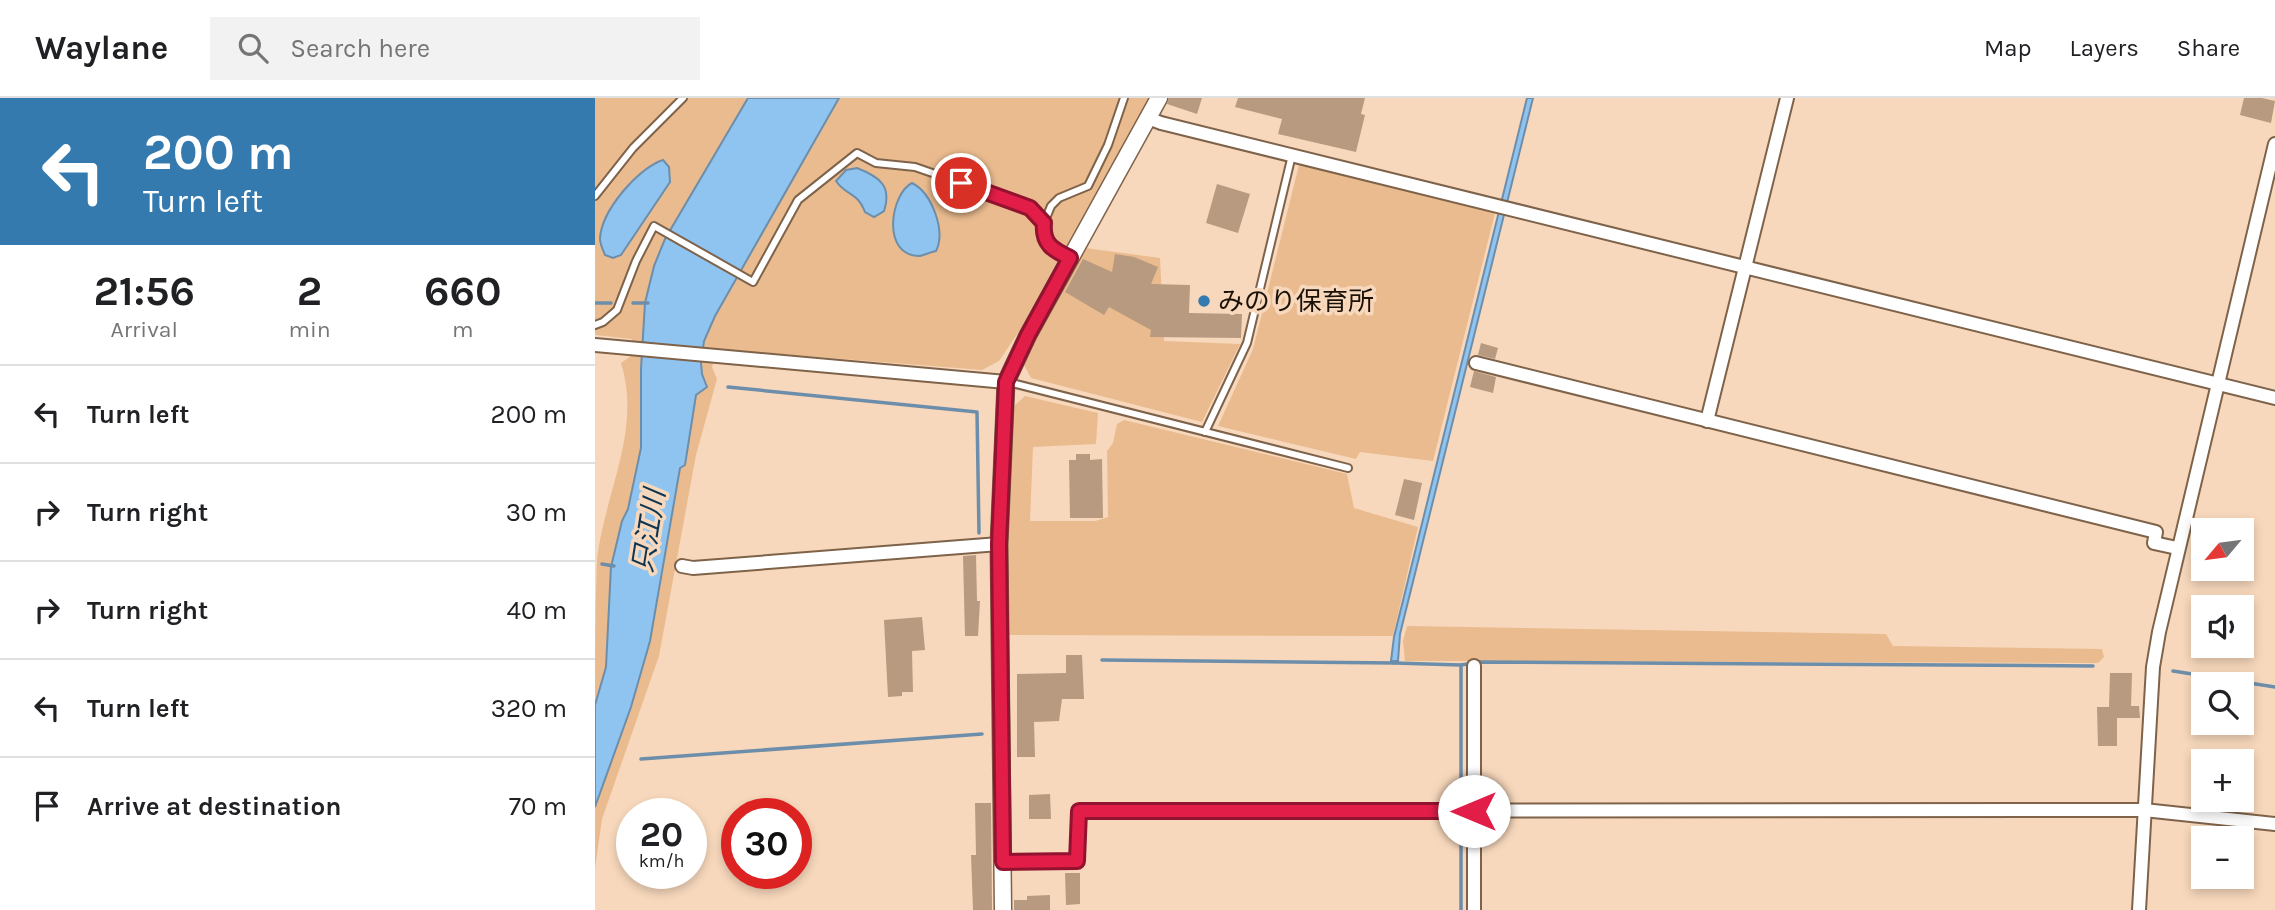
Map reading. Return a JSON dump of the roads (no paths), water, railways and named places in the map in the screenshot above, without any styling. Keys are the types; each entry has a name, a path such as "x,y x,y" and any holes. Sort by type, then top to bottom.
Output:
{"street":[{"path":"1003,910 999,544 1006,382 1028,335 1159,98"},
{"path":"1707,421 1787,98"},
{"path":"1148,118 2275,398"},
{"path":"2139,910 2153,667 2158,632 2275,144"},
{"path":"595,345 1006,382"},
{"path":"1476,363 2156,532 2154,543 2177,548"},
{"path":"682,566 693,568 999,544"},
{"path":"1474,666 1475,910"},
{"path":"1003,862 1077,861 1079,811 2144,810 2275,824"}],"lane":[{"path":"595,196 633,148 683,98"},
{"path":"1070,258 1050,248 1043,233 1044,223 1051,206 1059,198 1088,186 1108,145 1124,98"},
{"path":"595,325 617,310 636,261 655,226 753,282 798,200 857,153 876,163 915,167 1030,208 1044,223"},
{"path":"1205,432 1247,343 1292,155"},
{"path":"1006,382 1347,468"}],"water":[{"name":"只江川","path":"748,98 839,98 715,316 704,341 701,362 707,387 696,395 685,465 680,468 650,641 631,707 595,807 595,705 606,667 611,567 622,521 628,509 641,448 641,369 645,303 654,266 665,239"},
{"path":"1527,98 1533,98 1400,634 1398,661 1391,661 1394,637"},
{"path":"663,160 669,167 670,182 621,255 613,258 605,255 600,239 602,228 614,204 632,181"},
{"path":"857,168 878,179 885,189 884,211 874,217 865,212 859,200 836,181 846,170"},
{"path":"912,183 926,195 938,223 939,243 936,251 920,256 907,253 899,246 894,236 895,210 905,189"}],"waterway":[{"path":"595,303 611,303"},
{"path":"633,303 648,303"},
{"path":"728,387 977,412 979,533"},
{"name":"只江川","path":"602,564 614,566"},
{"path":"1102,660 1394,663"},
{"path":"1461,665 1480,662 2093,666"},
{"path":"1394,663 1461,665 1461,802"},
{"path":"2173,671 2275,687"},
{"path":"641,759 982,734"},
{"path":"1461,819 1461,910"}],"place":[{"name":"みのり保育所","path":"1204,301"}]}
